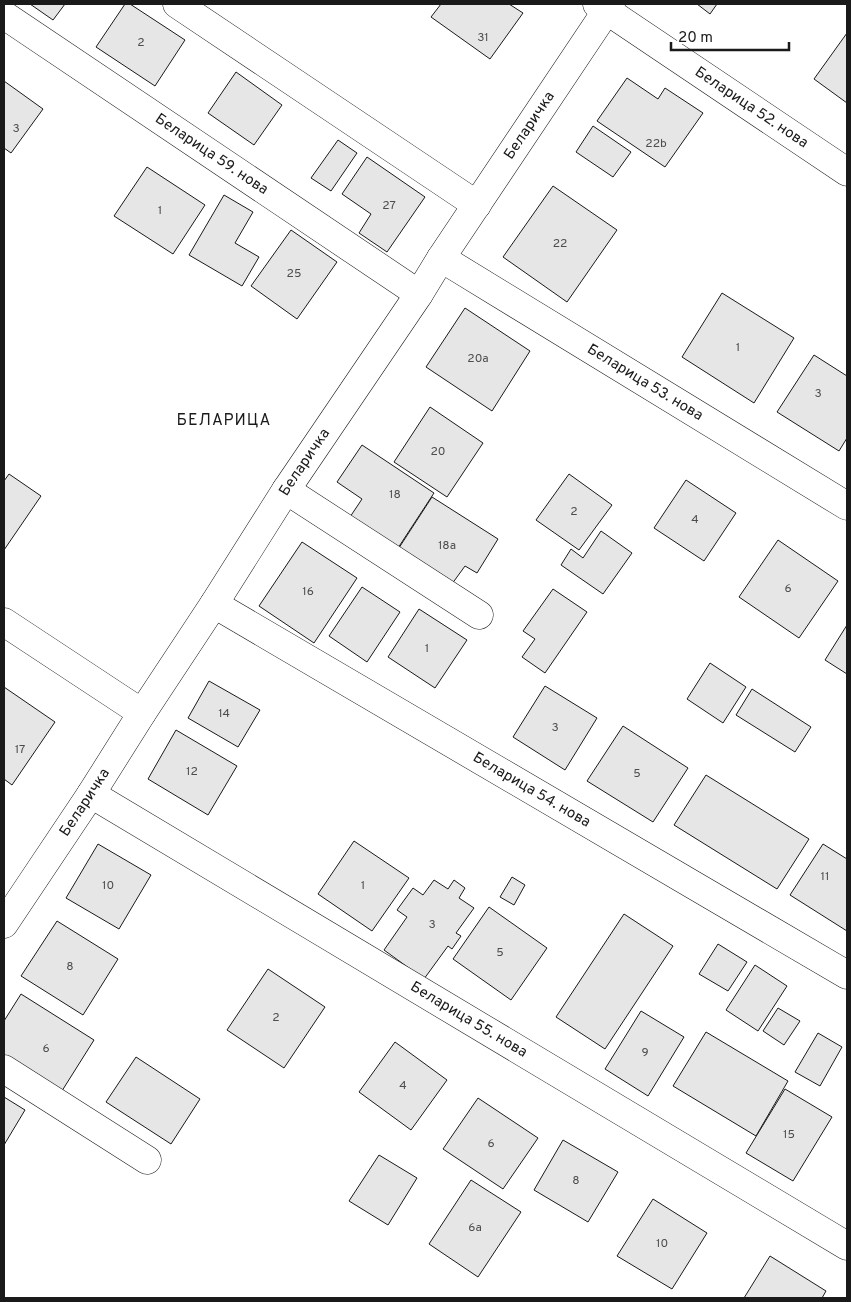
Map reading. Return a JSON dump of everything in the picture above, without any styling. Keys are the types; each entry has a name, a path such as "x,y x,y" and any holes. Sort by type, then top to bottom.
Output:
{"street":[{"path":"177,4 477,205"},
{"name":"Беларичка","path":"4,924 92,794 286,490 419,294 605,6"},
{"name":"Беларица 52. нова","path":"605,6 847,172"},
{"name":"Беларица 59. нова","path":"4,15 419,294"},
{"name":"Беларица 53. нова","path":"441,258 847,506"},
{"path":"286,490 479,615"},
{"name":"Беларица 54. нова","path":"214,604 847,975"},
{"path":"4,622 142,713"},
{"name":"Беларица 55. нова","path":"92,794 847,1246"},
{"path":"4,1069 147,1160"}],"building":[{"path":"30,4 65,4 53,20"},
{"path":"125,4 130,4 185,40 155,86 96,47"},
{"path":"441,4 509,4 523,13 490,59 431,17"},
{"path":"697,4 717,4 710,14"},
{"path":"847,33 847,103 814,79"},
{"path":"236,72 282,105 254,145 208,113"},
{"path":"627,78 658,99 665,88 703,113 665,167 597,121"},
{"path":"4,81 43,109 11,153 4,148"},
{"path":"593,126 631,152 613,177 576,152"},
{"path":"338,140 357,153 331,191 311,178"},
{"path":"367,157 425,197 387,252 359,233 371,214 342,194"},
{"path":"147,167 205,205 173,254 114,216"},
{"path":"553,186 617,230 567,302 503,257"},
{"path":"224,195 253,212 235,243 259,257 242,286 189,255"},
{"path":"291,230 337,262 297,319 251,286"},
{"path":"722,293 794,338 754,403 682,357"},
{"path":"465,308 530,351 492,411 426,367"},
{"path":"814,355 847,376 847,438 839,451 777,412"},
{"path":"430,407 483,443 447,497 394,462"},
{"path":"362,445 434,493 398,548 350,517 362,499 337,482"},
{"path":"9,474 41,496 4,550 4,481"},
{"path":"569,474 612,505 579,550 536,520"},
{"path":"686,480 736,513 704,561 654,528"},
{"path":"432,497 498,539 477,573 465,566 449,588 395,554"},
{"path":"601,531 632,553 603,594 561,565 571,549 583,558"},
{"path":"778,540 838,581 799,638 739,597"},
{"path":"302,542 357,578 314,643 259,606"},
{"path":"362,587 400,612 367,662 329,636"},
{"path":"553,589 587,612 545,673 522,657 535,639 523,631"},
{"path":"419,609 467,640 435,688 388,657"},
{"path":"847,625 847,674 825,660"},
{"path":"710,663 746,687 723,723 687,699"},
{"path":"209,681 260,710 238,747 188,718"},
{"path":"545,686 597,718 565,770 513,737"},
{"path":"4,687 55,722 12,785 4,779"},
{"path":"752,689 811,727 795,752 736,715"},
{"path":"623,726 688,768 653,822 587,781"},
{"path":"176,730 237,766 208,815 148,779"},
{"path":"706,775 809,839 777,889 674,825"},
{"path":"354,841 409,878 372,931 318,894"},
{"path":"98,844 151,875 119,929 66,898"},
{"path":"823,844 847,859 847,931 790,895"},
{"path":"512,877 525,885 514,905 500,897"},
{"path":"434,880 448,889 454,880 465,888 459,898 474,908 456,933 461,936 452,949 448,946 424,979 384,950 407,917 397,910 413,888 423,895"},
{"path":"489,907 547,948 511,1000 453,959"},
{"path":"624,914 673,946 605,1049 556,1017"},
{"path":"57,921 118,959 83,1015 21,976"},
{"path":"718,944 747,962 728,991 699,974"},
{"path":"755,965 787,986 758,1031 726,1010"},
{"path":"268,969 325,1007 284,1068 227,1030"},
{"path":"21,994 94,1040 60,1094 4,1059 4,1021"},
{"path":"778,1008 800,1021 784,1045 763,1031"},
{"path":"641,1011 684,1037 648,1096 605,1069"},
{"path":"706,1032 788,1081 756,1136 673,1086"},
{"path":"818,1033 842,1047 820,1086 795,1072"},
{"path":"395,1042 447,1080 411,1130 359,1092"},
{"path":"136,1057 200,1099 171,1144 106,1102"},
{"path":"785,1089 832,1117 793,1181 746,1153"},
{"path":"4,1097 25,1110 4,1145"},
{"path":"478,1098 538,1138 503,1189 443,1149"},
{"path":"563,1140 618,1172 588,1222 534,1190"},
{"path":"379,1155 417,1178 388,1225 349,1201"},
{"path":"471,1180 521,1212 478,1277 429,1244"},
{"path":"653,1199 707,1233 672,1289 617,1256"},
{"path":"770,1256 826,1291 822,1298 744,1298"}],"district":[{"name":"БЕЛАРИЦА","path":"224,421"}]}
